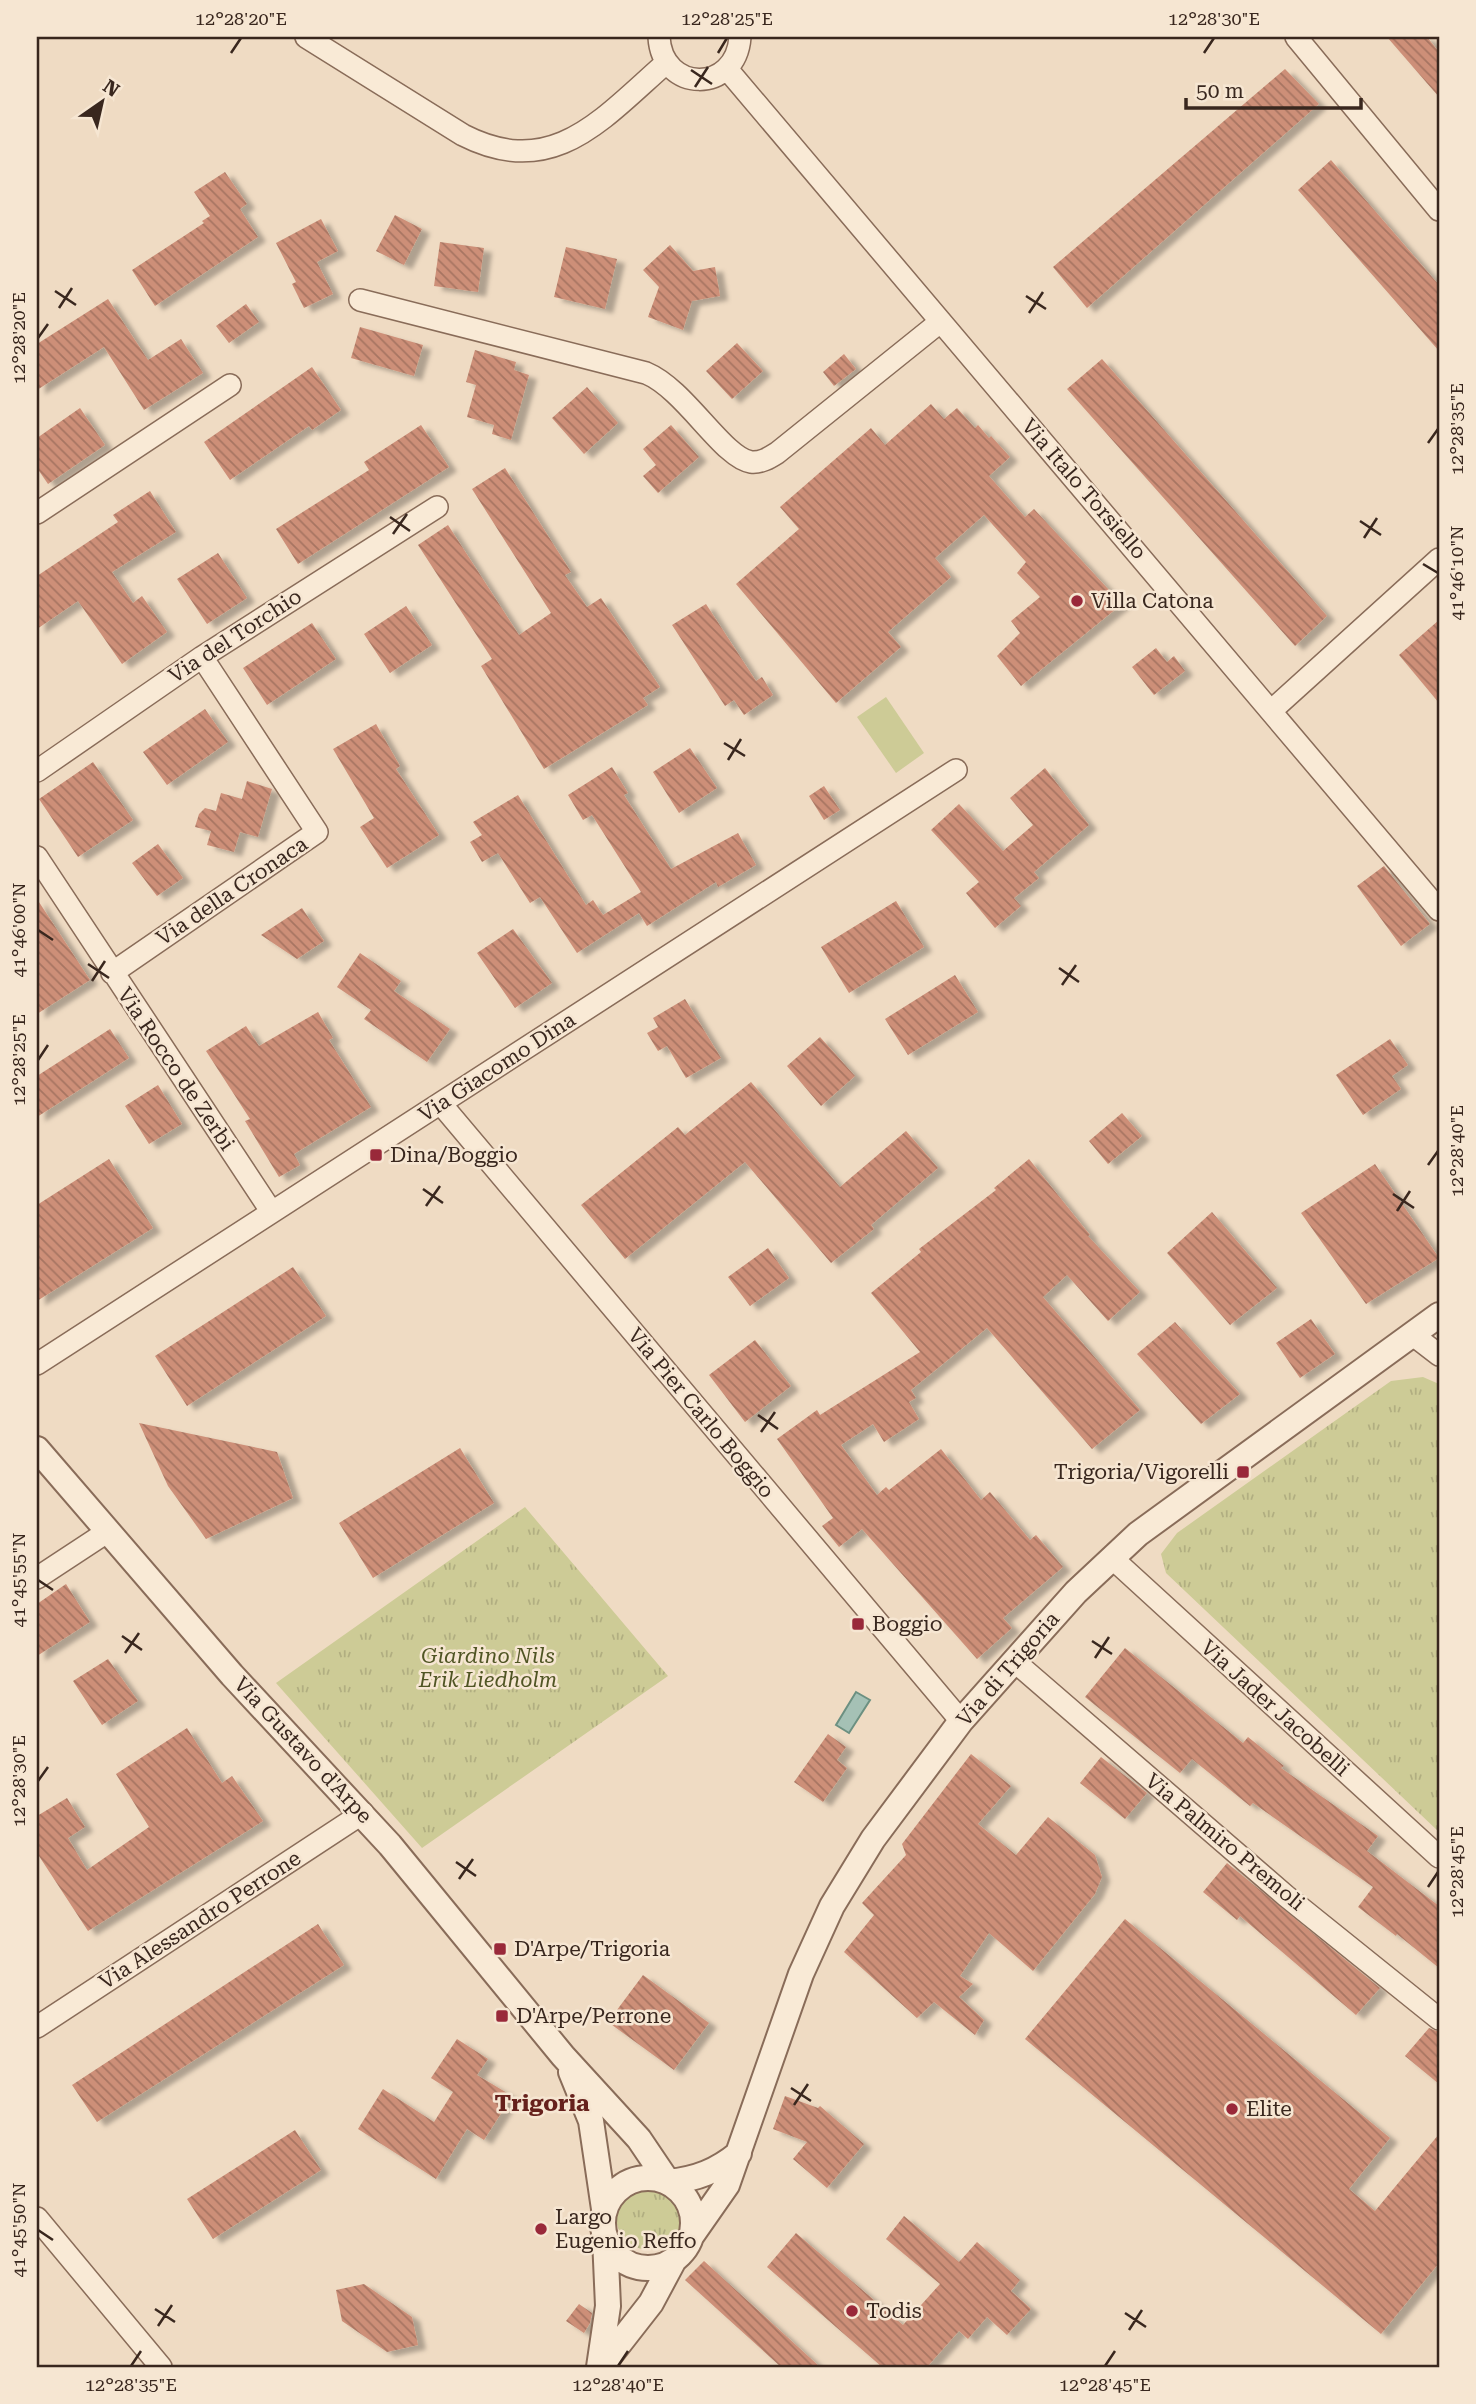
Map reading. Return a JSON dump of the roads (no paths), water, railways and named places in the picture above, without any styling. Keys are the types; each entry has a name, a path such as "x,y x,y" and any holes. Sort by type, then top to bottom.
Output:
{"street":[{"path":"306,37 463,135 486,147 510,153 548,149 578,135 666,63"},
{"path":"659,37 660,51 666,63 689,79 716,76 727,69 735,59 740,37"},
{"path":"1296,37 1439,210"},
{"name":"Via Italo Torsiello","path":"727,69 1272,709 1439,910"},
{"path":"360,300 646,373 674,390 732,452 751,462 777,453 940,321"},
{"path":"37,513 230,385"},
{"name":"Via del Torchio","path":"37,771 202,657 437,507"},
{"path":"1272,709 1439,559"},
{"name":"Via della Cronaca","path":"112,973 317,832 202,657"},
{"name":"Via Giacomo Dina","path":"37,1364 956,770"},
{"name":"Via Rocco de Zerbi","path":"37,857 271,1211"},
{"name":"Via Pier Carlo Boggio","path":"442,1104 961,1721"},
{"name":"Via di Trigoria","path":"690,2238 727,2185 801,1974 832,1906 873,1839 961,1721 1076,1592 1150,1525 1439,1315"},
{"path":"1413,1335 1439,1355"},
{"name":"Via Gustavo d'Arpe","path":"37,1449 266,1714 363,1813 563,2056 639,2138 668,2182"},
{"path":"37,1578 107,1532"},
{"name":"Via Jader Jacobelli","path":"1112,1558 1439,1857"},
{"name":"Via Palmiro Premoli","path":"1014,1661 1286,1896 1439,2019"},
{"name":"Via Alessandro Perrone","path":"37,2027 363,1813"},
{"name":"Via Gustavo d'Arpe","path":"563,2056 591,2121 604,2209"},
{"path":"668,2182 710,2173 739,2152"},
{"path":"653,2177 668,2182 687,2200 692,2212 690,2238 674,2260 656,2296 600,2367 608,2306 604,2209 611,2195 622,2184 637,2178 653,2177"},
{"path":"37,2218 161,2367"},
{"path":"604,2238 611,2250 634,2266 661,2266 674,2260"}],"place":[{"name":"Villa Catona","path":"1077,601"},
{"name":"Dina/Boggio","path":"376,1155"},
{"name":"Trigoria/Vigorelli","path":"1243,1472"},
{"name":"Boggio","path":"858,1624"},
{"name":"D'Arpe/Trigoria","path":"500,1949"},
{"name":"D'Arpe/Perrone","path":"502,2016"},
{"name":"Elite","path":"1232,2109"},
{"name":"Largo Eugenio Reffo","path":"541,2229"},
{"name":"Todis","path":"852,2311"}],"district":[{"name":"Trigoria","path":"542,2103"}],"park label":[{"name":"Giardino Nils Erik Liedholm","path":"488,1668"}]}
